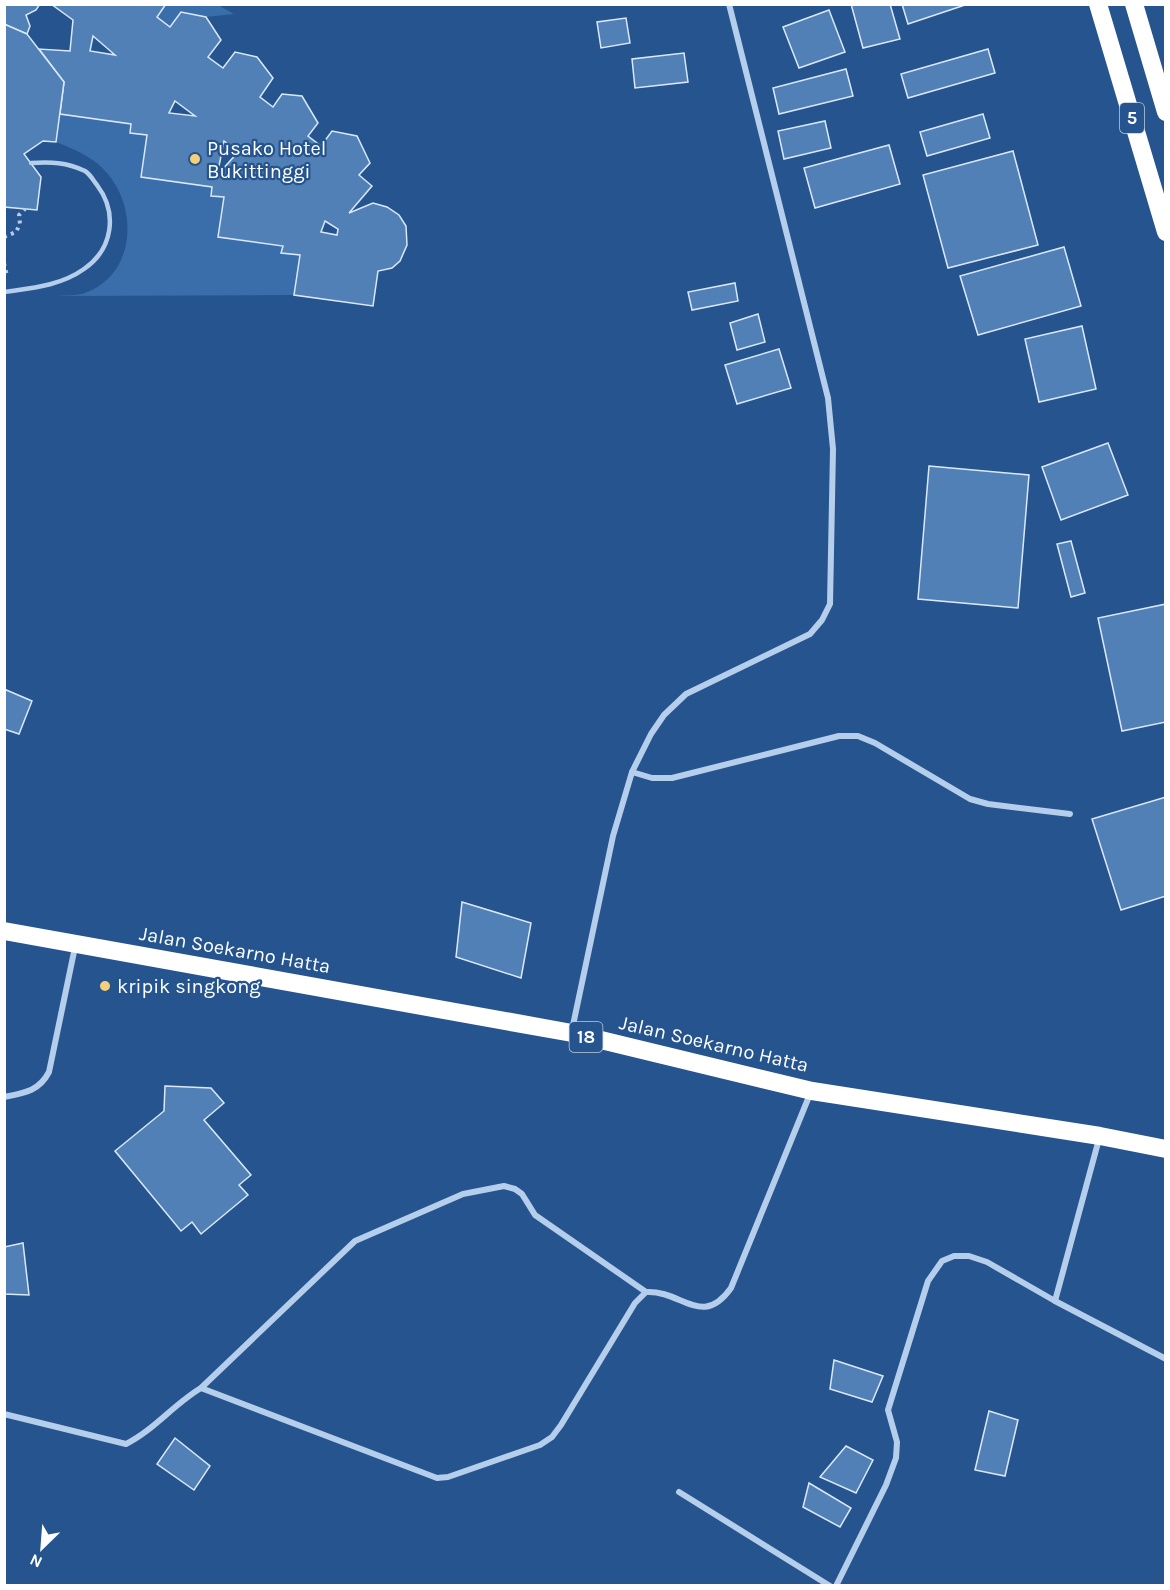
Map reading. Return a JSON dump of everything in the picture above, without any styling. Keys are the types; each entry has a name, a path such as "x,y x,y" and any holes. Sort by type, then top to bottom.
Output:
{"highway":[{"name":"5","path":"1098,4 1166,232"},
{"name":"5","path":"1134,4 1166,112"},
{"name":"Jalan Soekarno Hatta","path":"4,930 75,945 572,1033 812,1091 1100,1136 1166,1149"}],"street":[{"path":"572,1033 613,837 632,772 651,734 664,715 686,694 810,634 822,620 830,604 833,449 828,398 729,4"},
{"path":"632,772 652,778 672,778 839,736 858,736 875,743 970,799 988,804 1070,814"},
{"path":"4,1097 31,1091 43,1084 49,1072 75,945"},
{"path":"4,1414 126,1444 138,1438 188,1395 201,1388 355,1240 463,1194 504,1186 514,1188 522,1194 535,1215 646,1292 658,1291 698,1307 712,1307 721,1301 730,1288 812,1091"},
{"path":"1055,1301 1100,1136"},
{"path":"836,1586 886,1485 896,1458 897,1442 888,1410 934,1270 942,1261 954,1256 969,1256 987,1262 1055,1301 1166,1359"},
{"path":"201,1388 417,1472 437,1478 448,1477 540,1445 552,1437 635,1304 646,1292"},
{"path":"679,1492 830,1586"}],"lane":[{"path":"4,292 60,283 84,269 103,251 112,222 107,198 87,172 57,161 31,163"}],"path":[{"path":"4,237 16,232 20,224 19,215 25,209"}],"shaded area":[{"path":"166,4 218,5 234,14 206,17 181,12 170,27 157,17"},
{"path":"60,114 131,124 130,133 147,135 142,177 212,187 211,196 224,197 218,237 283,246 282,253 300,255 294,295 57,296 85,293 102,284 114,272 127,240 124,205 107,173 90,158 56,142"}],"building":[{"path":"4,4 40,4 36,10 26,15 30,26 27,34 4,24"},
{"path":"51,4 166,4 157,17 170,27 181,12 206,17 221,40 208,57 223,68 235,52 257,57 273,78 260,97 273,107 282,94 302,96 318,123 308,136 321,146 332,131 357,136 370,163 359,175 372,186 349,213 373,203 387,207 399,215 406,226 407,245 400,261 392,268 378,271 373,306 294,295 300,255 281,253 283,246 218,237 224,197 211,196 212,187 141,177 147,135 130,133 131,124 60,114 64,82 39,49 70,51 73,20","holes":["93,36 115,55 90,51","175,101 195,116 169,113","224,141 238,152 221,171 218,171","325,221 338,229 337,235 321,232"]},
{"path":"851,4 890,4 900,39 863,48"},
{"path":"902,4 968,4 908,24"},
{"path":"829,10 845,52 799,68 783,27"},
{"path":"626,18 630,43 601,48 597,22"},
{"path":"4,24 27,34 64,82 56,142 43,141 24,154 41,177 37,210 4,207"},
{"path":"988,49 995,73 908,98 901,74"},
{"path":"684,53 688,82 635,88 632,59"},
{"path":"846,69 853,96 779,114 773,88"},
{"path":"983,114 990,138 927,156 920,132"},
{"path":"825,121 831,148 784,159 778,131"},
{"path":"889,145 900,184 815,208 804,168"},
{"path":"1013,151 1038,245 948,268 923,175"},
{"path":"1064,247 1081,306 978,335 960,276"},
{"path":"735,283 738,301 692,310 688,292"},
{"path":"758,314 765,342 737,350 730,323"},
{"path":"1082,326 1096,389 1039,402 1025,339"},
{"path":"779,349 791,388 737,404 725,365"},
{"path":"1108,443 1128,495 1061,520 1042,467"},
{"path":"929,466 1029,475 1018,608 918,599"},
{"path":"1071,541 1085,593 1071,597 1057,544"},
{"path":"1166,604 1166,722 1122,731 1098,618"},
{"path":"4,689 32,701 19,734 4,729"},
{"path":"1166,797 1166,896 1121,910 1092,819"},
{"path":"462,902 531,923 521,978 456,957"},
{"path":"165,1086 211,1088 224,1103 204,1120 251,1175 239,1185 248,1195 201,1234 192,1222 181,1231 115,1151 164,1111"},
{"path":"23,1243 29,1295 4,1294 4,1247"},
{"path":"834,1360 883,1376 872,1402 830,1389"},
{"path":"989,1411 1018,1420 1005,1476 975,1470"},
{"path":"175,1438 210,1466 194,1490 157,1464"},
{"path":"846,1446 873,1460 856,1493 820,1477"},
{"path":"809,1483 851,1508 840,1527 803,1507"}],"place":[{"name":"Pusako Hotel Bukittinggi","path":"195,159"},
{"name":"kripik singkong","path":"105,986"}]}
